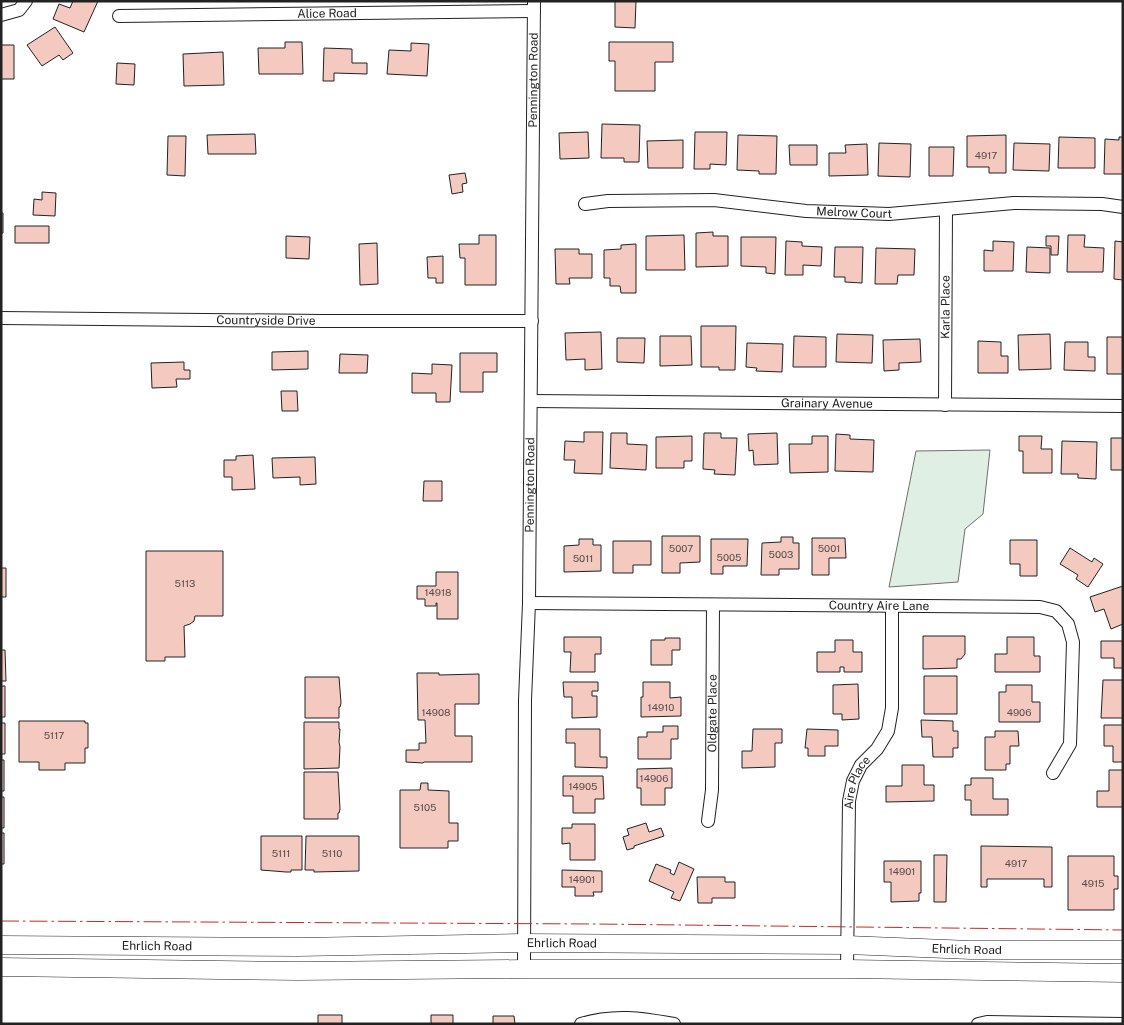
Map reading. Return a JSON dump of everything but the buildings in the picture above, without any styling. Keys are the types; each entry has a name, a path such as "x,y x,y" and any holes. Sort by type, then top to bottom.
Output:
{"main road":[{"name":"Ehrlich Road","path":"1,945 298,947 524,943 847,944 970,950 1123,950"},
{"name":"Ehrlich Road","path":"1,967 298,971 847,969 1123,973"}],"street":[{"path":"1,15 19,10 26,1"},
{"name":"Alice Road","path":"119,16 534,6"},
{"name":"Pennington Road","path":"524,969 534,6"},
{"name":"Melrow Court","path":"585,204 608,201 714,200 838,213 889,214 1014,203 1084,204 1123,207"},
{"name":"Karla Place","path":"945,405 946,210"},
{"name":"Countryside Drive","path":"1,318 323,321 532,320"},
{"name":"Grainary Avenue","path":"531,401 1123,406"},
{"name":"Country Aire Lane","path":"529,603 1040,607 1056,611 1068,624 1073,642 1070,744 1052,773"},
{"name":"Oldgate Place","path":"708,821 712,790 713,605"},
{"name":"Aire Place","path":"847,969 849,801 852,781 861,765 877,748 888,731 892,708 892,606"},
{"path":"581,1024 601,1018 638,1017 674,1024"},
{"path":"978,1024 987,1022 1123,1024"}],"green space":[{"path":"990,450 983,514 965,529 958,582 889,587 916,451"}],"power":[{"path":"1,921 594,924 1123,930"}]}
